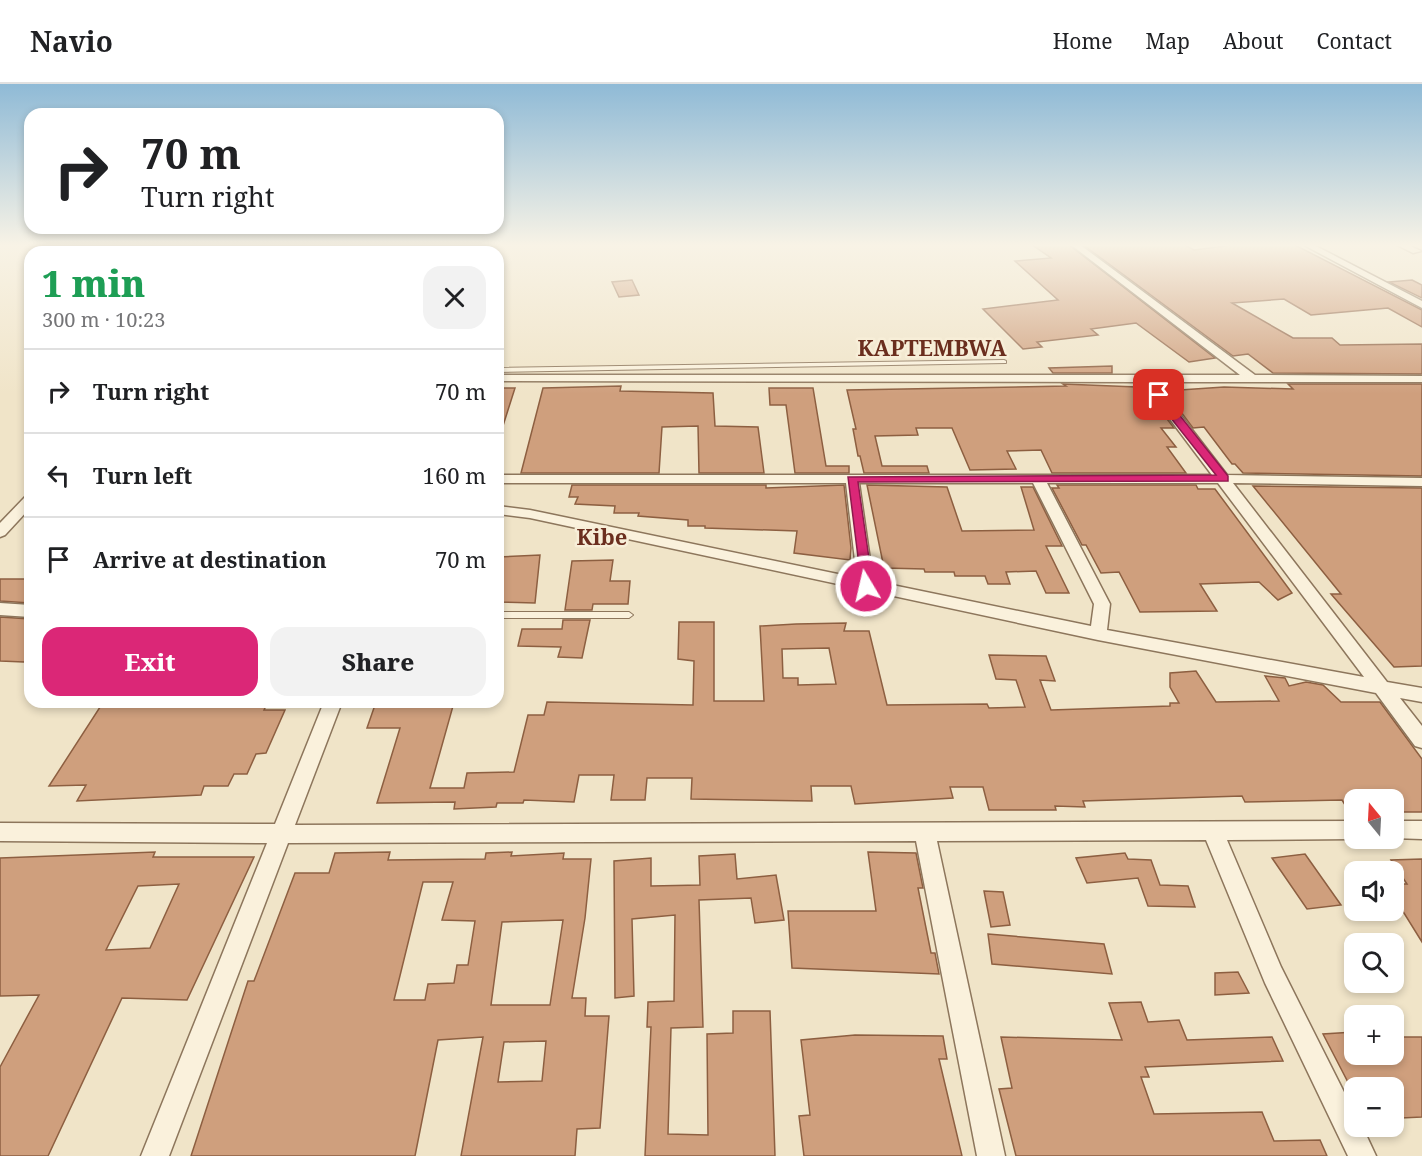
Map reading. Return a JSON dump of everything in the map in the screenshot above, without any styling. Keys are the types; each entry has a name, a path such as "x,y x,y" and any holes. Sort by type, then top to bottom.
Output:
{"street":[{"path":"1140,294 1250,377"},
{"path":"1401,294 1422,305"},
{"path":"504,378 1146,379 1250,377 1422,379"},
{"path":"1146,379 1422,740"},
{"path":"504,479 1224,479 1422,482"},
{"path":"852,479 866,586"},
{"path":"1038,479 1102,604 1098,634"},
{"path":"0,532 24,506"},
{"path":"504,511 530,514 1098,634 1422,695"},
{"path":"0,609 24,611"},
{"path":"155,1156 331,708"},
{"path":"0,832 283,834 1344,830"},
{"path":"1404,830 1422,830"},
{"path":"1213,831 1273,975 1362,1156"},
{"path":"925,832 990,1156"}],"lane":[{"path":"504,370 1004,362"},
{"path":"504,615 629,615"}],"building":[{"path":"618,294 639,295 619,297"},
{"path":"1051,294 1133,294 1215,358 1189,362 1136,323 1091,329 1098,335 1037,342 1042,347 1023,349 983,309 1058,300"},
{"path":"1149,294 1391,294 1422,310 1422,327 1388,308 1311,315 1284,299 1232,303 1293,338 1332,338 1340,345 1422,344 1422,374 1273,373 1248,354 1233,356"},
{"path":"1112,366 1112,373 1053,373 1049,368"},
{"path":"1063,384 1137,387 1141,392 1147,393 1174,428 1161,428 1176,447 1167,447 1186,473 1052,473 1041,450 1007,451 1016,469 970,470 952,428 916,428 918,435 875,436 882,466 927,466 929,473 864,473 860,456 858,456 853,429 856,429 847,390 1066,386"},
{"path":"1288,384 1422,384 1422,476 1243,473 1235,464 1232,464 1204,427 1193,428 1172,400 1180,390 1224,387 1293,389"},
{"path":"621,386 620,391 713,393 715,426 758,427 764,473 699,473 698,426 662,427 659,473 521,473 543,388"},
{"path":"504,388 515,388 504,423"},
{"path":"769,388 813,388 826,466 849,466 849,473 795,473 786,405 770,405"},
{"path":"572,485 766,485 766,488 844,485 851,548 850,560 794,553 797,531 688,526 688,520 638,516 639,513 614,513 615,506 575,504 578,497 569,497"},
{"path":"867,485 947,487 962,531 1034,530 1021,487 1033,487 1062,546 1046,546 1069,593 1046,593 1036,571 1006,572 1010,584 988,584 985,576 955,576 954,572 884,568"},
{"path":"1057,485 1196,485 1198,489 1215,489 1292,593 1278,600 1259,582 1200,584 1217,611 1140,612 1119,572 1101,573 1086,545 1082,545 1052,488 1059,488"},
{"path":"1253,486 1422,488 1422,666 1394,667 1331,594 1341,594"},
{"path":"540,555 535,603 504,602 504,557"},
{"path":"613,560 610,581 630,581 628,604 593,604 592,610 565,610 572,561"},
{"path":"0,579 24,579 24,603 0,601"},
{"path":"0,617 24,619 24,662 0,661"},
{"path":"563,620 590,620 582,658 558,657 561,647 518,646 522,629 562,629"},
{"path":"679,622 714,622 714,701 764,701 760,626 796,624 846,623 844,631 869,631 887,705 987,704 989,708 1025,707 1016,680 996,679 989,655 1046,656 1055,681 1040,680 1051,710 1170,706 1170,703 1179,703 1170,687 1170,673 1196,671 1216,702 1279,701 1265,676 1285,678 1289,686 1306,682 1323,685 1341,702 1380,702 1422,759 1422,812 1404,812 1404,789 1344,789 1344,803 1342,800 1245,802 1242,796 1083,801 1085,807 1055,806 1056,810 989,810 983,787 950,787 953,798 855,804 851,786 811,786 812,801 691,799 692,778 647,778 645,800 611,800 614,775 579,775 574,802 524,800 523,803 497,803 496,807 454,809 455,802 377,803 400,728 367,728 374,708 452,708 430,788 464,788 467,773 514,772 528,715 544,715 547,702 693,705 694,661 678,659","holes":["829,648 836,684 798,685 798,678 783,678 782,649"]},
{"path":"99,708 285,710 266,753 256,754 247,774 234,774 228,786 204,786 201,795 77,801 86,785 49,786"},
{"path":"155,852 153,857 254,857 187,1000 122,998 48,1156 0,1156 0,1067 39,995 0,996 0,858","holes":["179,884 150,948 106,950 138,886"]},
{"path":"390,852 388,860 485,859 486,853 512,852 511,856 564,853 563,859 591,859 585,918 572,998 586,998 585,1016 609,1016 600,1128 577,1129 575,1156 461,1156 483,1037 438,1040 415,1156 191,1156 248,981 254,981 295,873 329,873 335,853","holes":["423,882 453,882 442,920 475,921 468,965 457,965 454,983 428,984 425,1000 394,1000","563,920 550,1005 491,1005 502,922","546,1041 542,1081 498,1082 504,1042"]},
{"path":"868,852 916,853 923,888 918,888 931,953 935,953 939,974 792,968 788,911 876,911"},
{"path":"1125,853 1128,859 1151,860 1160,885 1188,886 1195,907 1148,906 1138,878 1087,883 1076,858"},
{"path":"735,854 737,879 776,875 784,920 755,923 751,898 699,900 703,1027 671,1028 668,1134 708,1135 707,1034 733,1033 733,1011 770,1011 775,1156 645,1156 651,1027 647,1027 648,1002 674,1001 675,915 632,919 634,996 615,998 614,861 651,858 651,886 700,885 699,856"},
{"path":"1305,854 1341,905 1307,909 1272,858"},
{"path":"1422,859 1422,942 1404,913 1404,884 1407,884 1404,880 1404,861 1391,860"},
{"path":"984,891 1003,892 1010,925 991,927"},
{"path":"988,934 1104,944 1112,974 992,964"},
{"path":"1238,972 1249,993 1215,995 1215,973"},
{"path":"1141,1002 1148,1022 1179,1020 1187,1040 1272,1037 1283,1061 1145,1067 1149,1077 1141,1077 1154,1114 1262,1112 1274,1141 1320,1140 1327,1156 1016,1156 999,1089 1012,1088 1001,1037 1122,1040 1109,1003"},
{"path":"1344,1033 1344,1065 1404,1065 1404,1037 1422,1037 1422,1117 1404,1118 1404,1077 1345,1077 1323,1034"},
{"path":"855,1035 943,1036 947,1059 939,1059 962,1156 804,1156 799,1116 810,1115 801,1040"}],"district":[{"name":"KAPTEMBWA","path":"932,347"},
{"name":"Kibe","path":"602,536"}],"route":[{"path":"866,586 855,518 852,479 1224,479 1159,395"}]}
